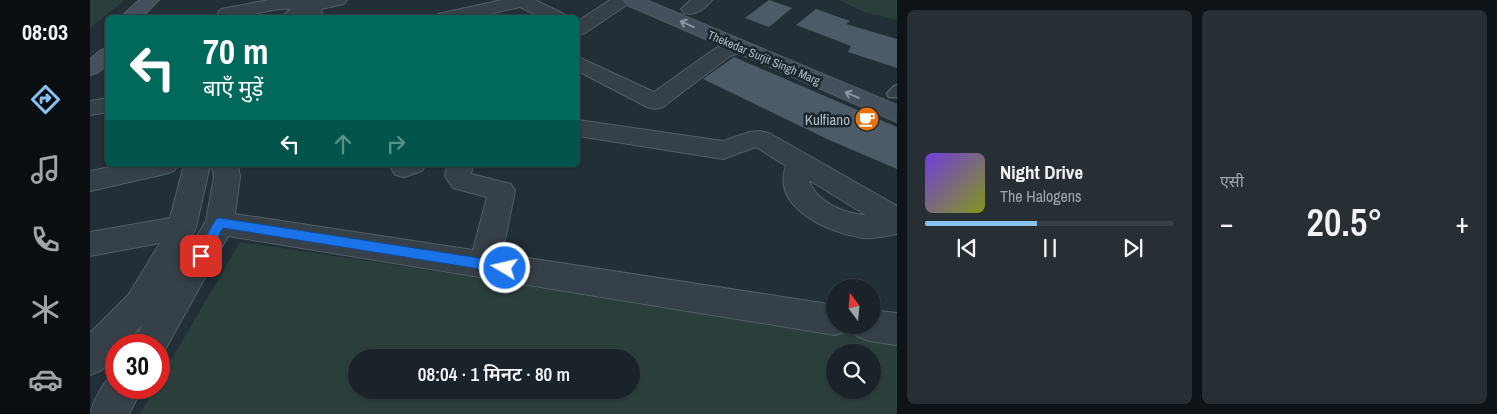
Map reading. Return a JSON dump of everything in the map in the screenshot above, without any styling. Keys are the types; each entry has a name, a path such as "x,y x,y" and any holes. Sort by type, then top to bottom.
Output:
{"street":[{"path":"295,15 338,0"},
{"path":"458,15 522,0 551,15"},
{"path":"580,27 622,0"},
{"name":"Thekedar Surjit Singh Marg","path":"631,0 897,114"},
{"name":"Thekedar Surjit Singh Marg","path":"671,0 697,4 896,93"},
{"path":"227,10 282,3 311,8"},
{"path":"137,15 155,8"},
{"path":"90,50 105,38"},
{"path":"580,64 655,102 723,52 738,47"},
{"path":"90,69 105,56"},
{"path":"580,128 723,150 731,149 745,140 760,139 799,163 795,178 799,190 810,205 826,215 851,224 873,227 897,222"},
{"path":"90,181 156,167"},
{"path":"90,358 140,304 168,258 182,227 197,167"},
{"path":"155,334 220,223 227,177 225,167"},
{"path":"460,167 458,176 462,181 502,191 485,264"},
{"path":"220,223 826,319"},
{"path":"90,244 182,227"},
{"path":"881,327 897,329"},
{"path":"108,414 117,399"}],"green space":[{"path":"90,0 125,0 105,15 90,28"},
{"path":"839,0 897,0 897,20 864,12"},
{"path":"240,242 826,329 826,334 857,334 897,340 897,414 140,414 149,399 170,399 170,362"}],"building":[{"path":"769,0 792,8 769,27 745,18"},
{"path":"816,9 850,21 846,24 897,39 897,68 848,52 851,46 796,25"},
{"path":"734,57 897,127 897,169 829,140 703,79"}],"place":[{"name":"Kulfiano","path":"867,119"}],"route":[{"path":"201,256 220,223 505,268"}]}
